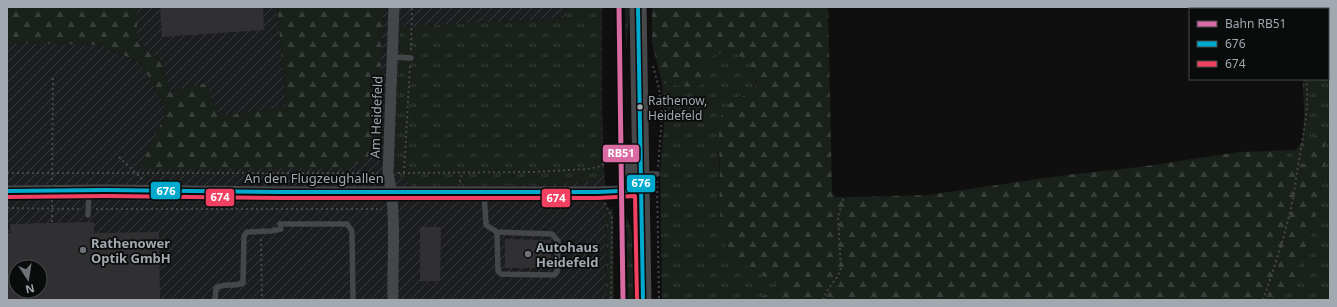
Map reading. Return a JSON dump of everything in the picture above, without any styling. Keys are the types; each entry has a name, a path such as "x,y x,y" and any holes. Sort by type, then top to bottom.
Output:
{"main road":[{"path":"638,7 640,143 636,178 643,300"}],"street":[{"name":"Am Heidefeld","path":"393,300 393,209 392,192 388,173 394,7"},
{"name":"An den Flugzeughallen","path":"7,191 598,192 621,191 636,178"},
{"path":"621,191 636,178"}],"lane":[{"path":"392,57 411,58"},
{"path":"636,178 657,174"},
{"path":"88,190 88,215"},
{"path":"484,192 486,225 497,232 552,234 558,241 557,272 554,275 501,274 498,271 497,232"},
{"path":"215,300 216,288 219,286 238,286 244,283 244,236 247,232 271,231 281,227 347,224 352,231 353,300"}],"path":[{"path":"404,173 411,58 412,7"},
{"path":"652,61 659,88 662,116 657,174 659,300"},
{"path":"52,223 53,75"},
{"path":"1263,300 1278,254 1295,190 1298,162 1305,132 1306,80"},
{"path":"118,157 154,191"},
{"path":"7,173 525,172 588,169 601,166 610,158 636,178"},
{"path":"598,192 612,218 610,300"},
{"path":"824,300 841,268 838,217 844,197"},
{"path":"7,208 393,209"},
{"path":"261,232 262,300"}],"shaded area":[{"path":"137,7 277,7 286,107 219,116 206,84 170,92 161,62 137,40"},
{"path":"383,7 567,7 567,18 400,27 601,130 602,7 602,108 606,209 607,300 583,298 583,300 7,300 7,43 101,45 141,63 167,110 141,169 378,149"}],"green space":[{"path":"7,7 137,7 137,40 161,62 170,92 206,83 219,116 286,107 277,7 383,7 378,150 350,168 140,169 167,110 141,63 101,45 7,43"},
{"path":"567,7 601,7 601,130 603,177 587,182 533,185 413,186 402,179 395,167 400,27 566,18"},
{"path":"625,7 630,7 626,51"},
{"path":"652,7 828,7 832,192 835,197 928,195 1239,152 1267,151 1286,156 1295,163 1303,164 1307,162 1309,144 1312,138 1317,136 1325,138 1325,167 1319,201 1306,254 1296,280 1285,296 1274,297 1269,300 751,300 778,291 781,288 779,285 729,255 725,244 721,222 719,137 720,119 723,112 729,105 753,89 756,80 755,75 749,63 739,55 725,52 716,54 705,60 709,75 705,82 701,85 688,87 662,83 652,43"},
{"path":"1330,7 1330,300 1269,300 1296,280 1306,254 1319,201 1325,167 1325,138 1309,144 1307,162 1303,164 1295,163 1286,156 1267,151 1294,150 1301,144 1303,138 1304,121 1302,80 1329,80 1329,8 1276,8"},
{"path":"729,51 737,53 745,58 754,72 755,83 751,91 739,97 719,154 721,218 726,247 730,255 779,285 781,288 778,291 751,300 662,300 660,170 664,125 662,83 687,87 705,60 714,55"},
{"path":"606,209 613,209 614,300 583,300 583,298 607,299"},
{"path":"626,215 632,232 634,300 628,300"}],"building":[{"path":"160,7 263,7 264,30 162,37"},
{"name":"Rathenower Optik GmbH","path":"94,222 94,233 159,232 160,300 7,300 7,233 11,233 10,224"},
{"path":"420,227 441,227 440,281 420,281"},
{"name":"Autohaus Heidefeld","path":"505,239 551,240 551,268 505,268"}],"rail line":[{"name":"RB51","path":"619,7 623,300"}],"transit line":[{"name":"676","path":"638,7 643,300"},
{"name":"676","path":"7,191 598,192 641,190"},
{"name":"674","path":"7,197 598,198 635,196 637,300"}],"place":[{"name":"Rathenow, Heidefeld","path":"640,107"},
{"name":"Rathenower Optik GmbH","path":"83,250"},
{"name":"Autohaus Heidefeld","path":"528,254"}]}
